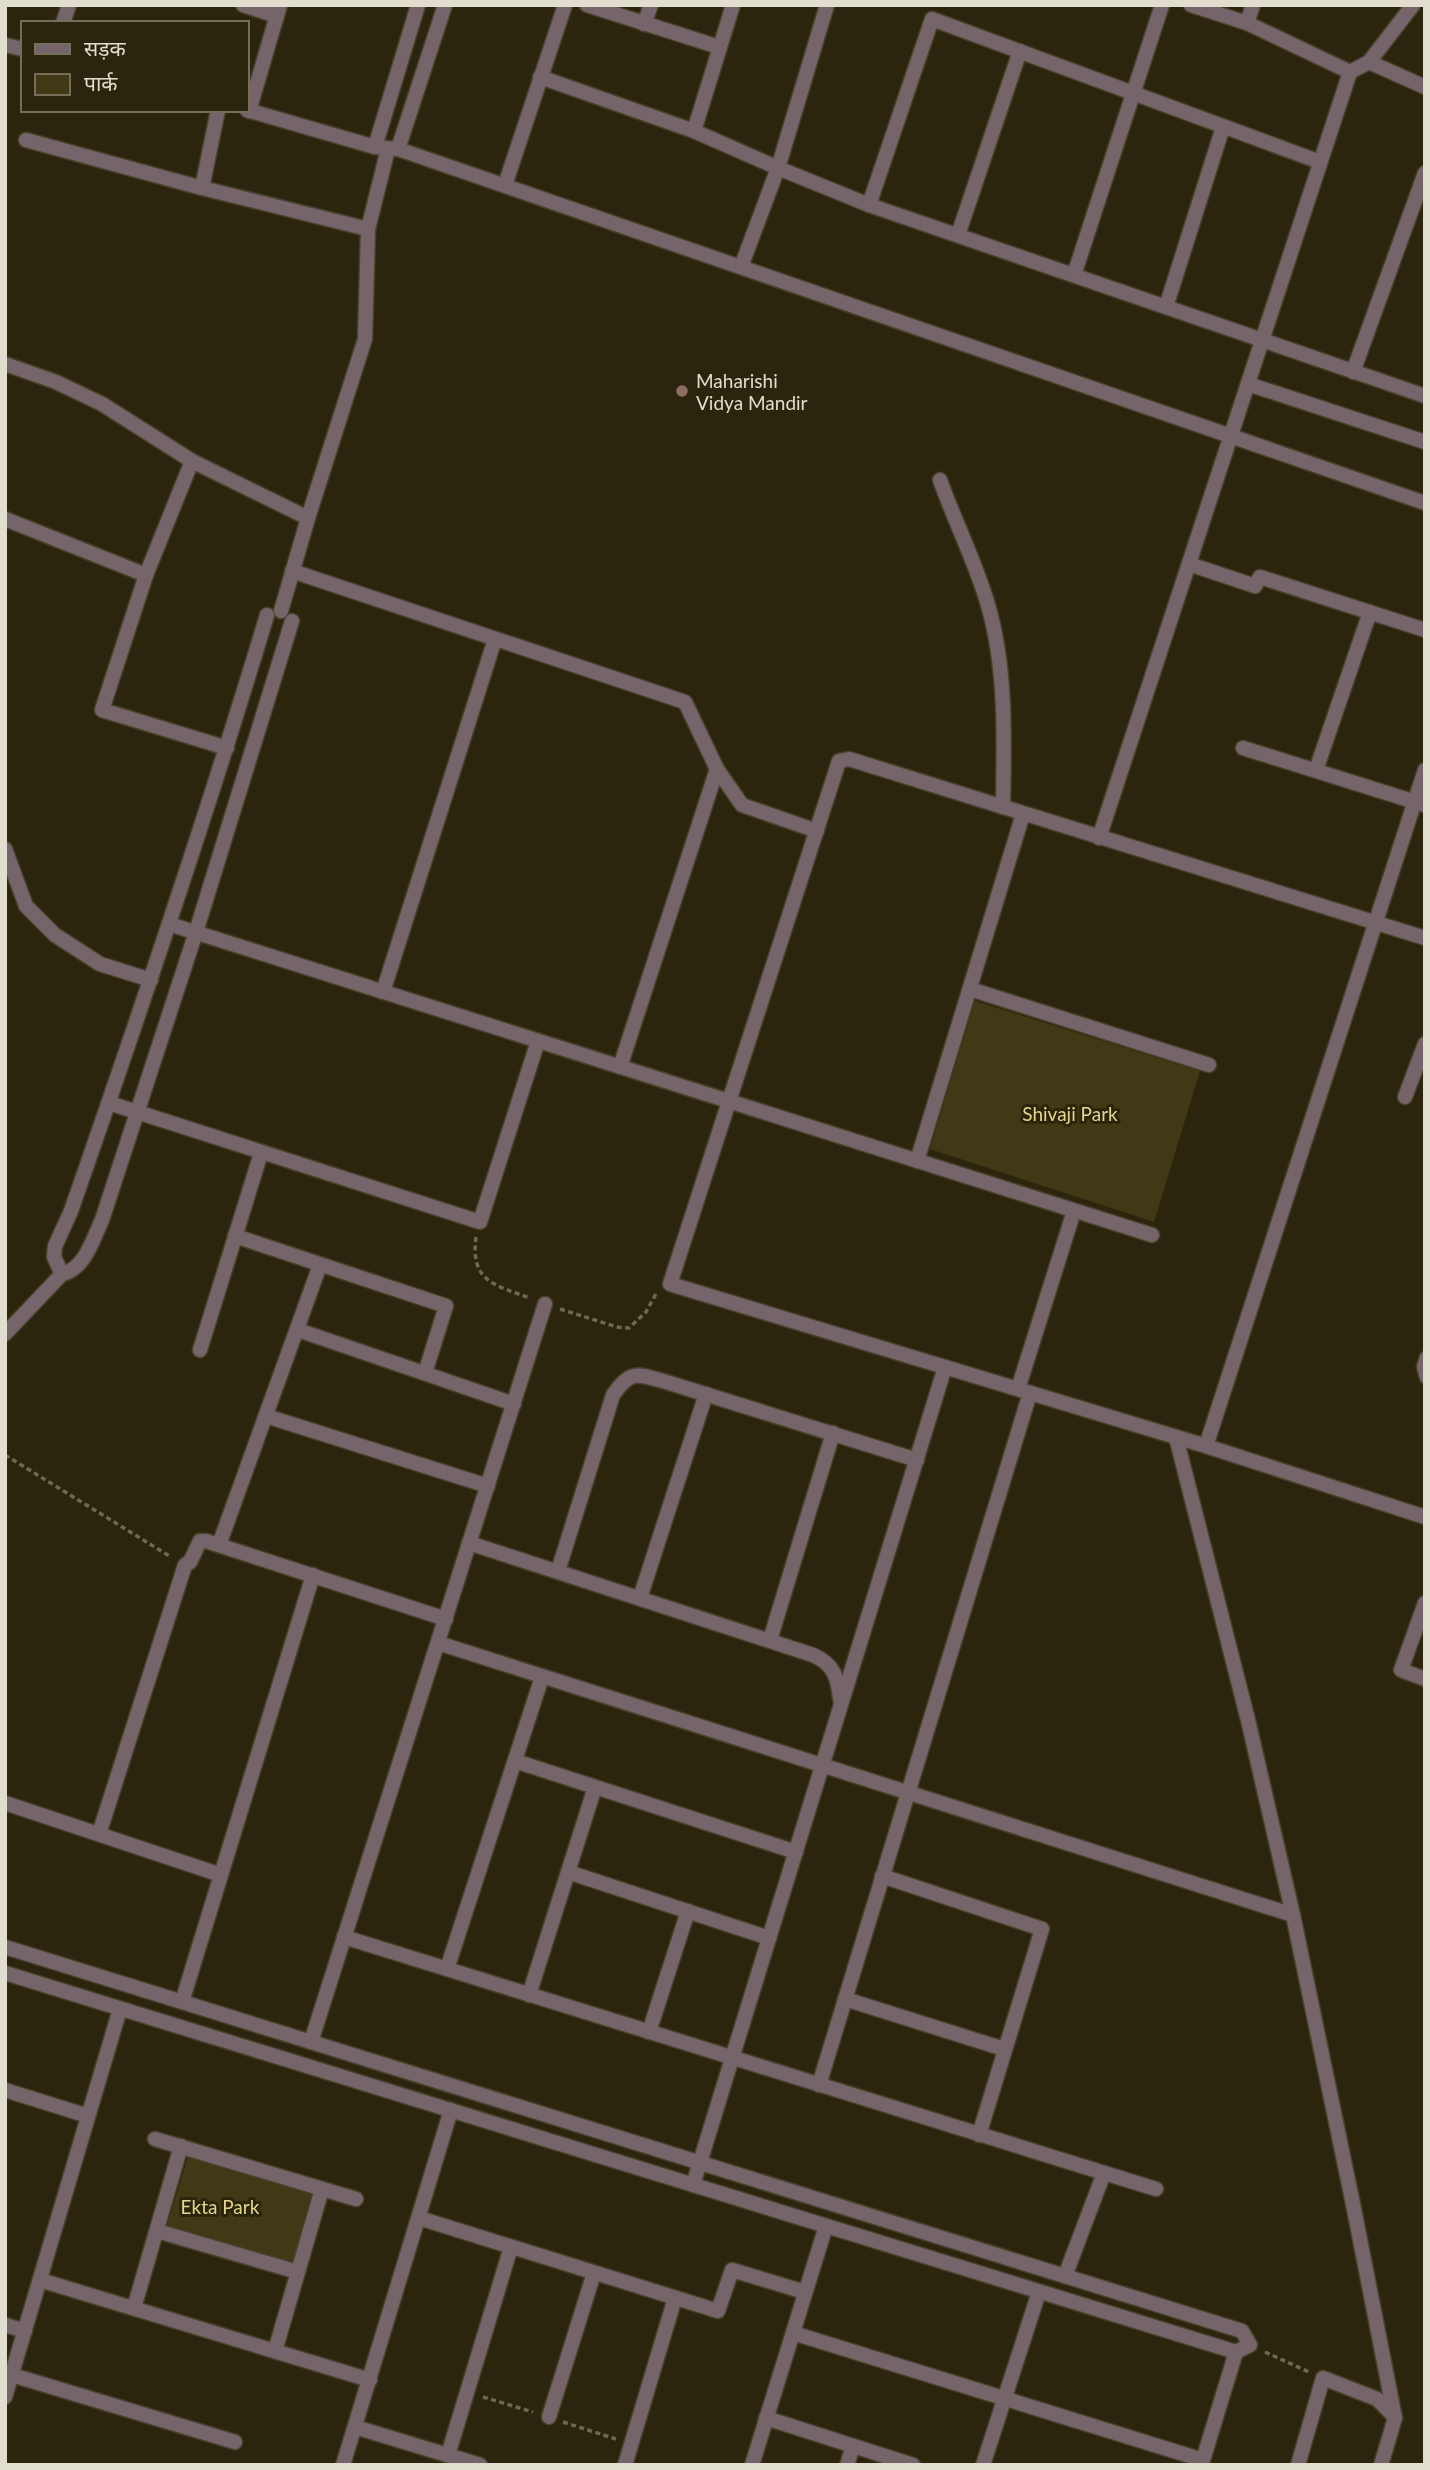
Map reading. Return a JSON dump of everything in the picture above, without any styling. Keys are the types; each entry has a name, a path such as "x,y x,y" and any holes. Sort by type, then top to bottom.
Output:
{"street":[{"path":"243,5 279,10 248,111 387,148 505,185 1425,503"},
{"path":"5,1334 62,1273 72,1272 84,1258 102,1220 196,932 292,571 365,339 368,229 418,5"},
{"path":"387,148 445,5"},
{"path":"505,185 565,5"},
{"path":"587,5 719,47"},
{"path":"644,24 651,5"},
{"path":"694,131 733,5"},
{"path":"741,267 778,168 827,5"},
{"path":"1074,275 1162,5"},
{"path":"1191,5 1247,23 1350,72"},
{"path":"1247,23 1253,5"},
{"path":"1099,838 1350,72 1368,62 1413,5"},
{"path":"869,205 932,19 1320,162"},
{"path":"958,235 1020,51"},
{"path":"1368,62 1425,88"},
{"path":"540,77 694,131 869,205 1425,396"},
{"path":"202,188 218,112"},
{"path":"1166,307 1223,127"},
{"path":"26,140 202,188 368,229"},
{"path":"1353,372 1423,182"},
{"path":"5,364 56,382 102,404 192,461 308,517"},
{"path":"1248,384 1425,442"},
{"path":"192,461 146,575 102,710 227,748"},
{"path":"940,480 988,604 999,657 1004,732 1003,807"},
{"path":"5,519 146,575"},
{"path":"1189,564 1255,586 1260,577 1425,630"},
{"path":"292,571 685,702 718,769 742,805 817,831"},
{"path":"1316,770 1370,612"},
{"path":"62,1273 54,1257 55,1247 71,1211 109,1103 227,748 280,616"},
{"path":"383,992 495,639"},
{"path":"1243,748 1420,804"},
{"path":"1425,938 849,759 839,761 670,1284 1206,1446 1425,1517"},
{"path":"620,1067 718,769"},
{"path":"1206,1446 1375,923 1420,804 1425,770"},
{"path":"918,1161 1023,814"},
{"path":"5,849 26,906 55,935 100,964 151,979"},
{"path":"169,924 1152,1235"},
{"path":"970,989 1209,1065"},
{"path":"109,1103 480,1222 538,1041"},
{"path":"1405,1097 1425,1044"},
{"path":"200,1350 261,1153"},
{"path":"819,2085 908,1793 1074,1211"},
{"path":"235,1236 446,1306 425,1373"},
{"path":"219,1545 320,1265"},
{"path":"311,2042 545,1304"},
{"path":"298,1330 513,1404"},
{"path":"693,2185 946,1367"},
{"path":"558,1571 614,1395 624,1380 640,1374 917,1460"},
{"path":"640,1598 706,1394"},
{"path":"266,1416 488,1486"},
{"path":"770,1640 833,1433"},
{"path":"1176,1437 1248,1720 1293,1915 1395,2418 1381,2465"},
{"path":"99,1834 185,1565 190,1562 200,1541 446,1619"},
{"path":"469,1544 813,1655 830,1664 838,1681 840,1708"},
{"path":"182,2002 313,1575"},
{"path":"1425,1603 1401,1671 1425,1679"},
{"path":"438,1643 1293,1915"},
{"path":"447,1969 542,1677"},
{"path":"515,1761 796,1852"},
{"path":"530,1995 595,1787"},
{"path":"5,1803 221,1875"},
{"path":"568,1872 769,1938"},
{"path":"882,1876 1042,1928 979,2134"},
{"path":"649,2032 688,1911"},
{"path":"344,1937 1156,2189"},
{"path":"5,1947 1242,2331 1250,2345 1236,2352 5,1973"},
{"path":"845,1999 1004,2049"},
{"path":"5,2397 120,2009"},
{"path":"5,2090 88,2116"},
{"path":"343,2465 451,2110"},
{"path":"155,2138 356,2199"},
{"path":"134,2308 181,2146"},
{"path":"1065,2276 1104,2173"},
{"path":"275,2351 323,2189"},
{"path":"419,2218 718,2311 732,2270 805,2292"},
{"path":"752,2465 826,2226"},
{"path":"157,2231 298,2272"},
{"path":"448,2455 511,2247"},
{"path":"549,2417 594,2273"},
{"path":"40,2280 370,2380"},
{"path":"983,2465 1039,2292"},
{"path":"625,2465 675,2298"},
{"path":"5,2325 25,2331"},
{"path":"793,2333 1203,2462 1236,2352"},
{"path":"12,2375 235,2442"},
{"path":"1298,2465 1323,2378 1377,2399 1395,2418"},
{"path":"766,2418 913,2465"},
{"path":"355,2427 480,2465"},
{"path":"848,2465 853,2446"}],"lane":[{"path":"1425,1357 1422,1367 1425,1378"}],"path":[{"path":"480,1222 474,1257 483,1278 545,1304 617,1327 629,1328 646,1312 658,1289 670,1284"},
{"path":"5,1455 185,1565"},
{"path":"1250,2345 1323,2378"}],"green space":[{"name":"Shivaji Park","path":"975,1001 1200,1071 1154,1222 930,1149"},
{"name":"Ekta Park","path":"188,2157 314,2195 292,2267 166,2229"}],"place":[{"name":"Maharishi Vidya Mandir","path":"682,391"}]}
